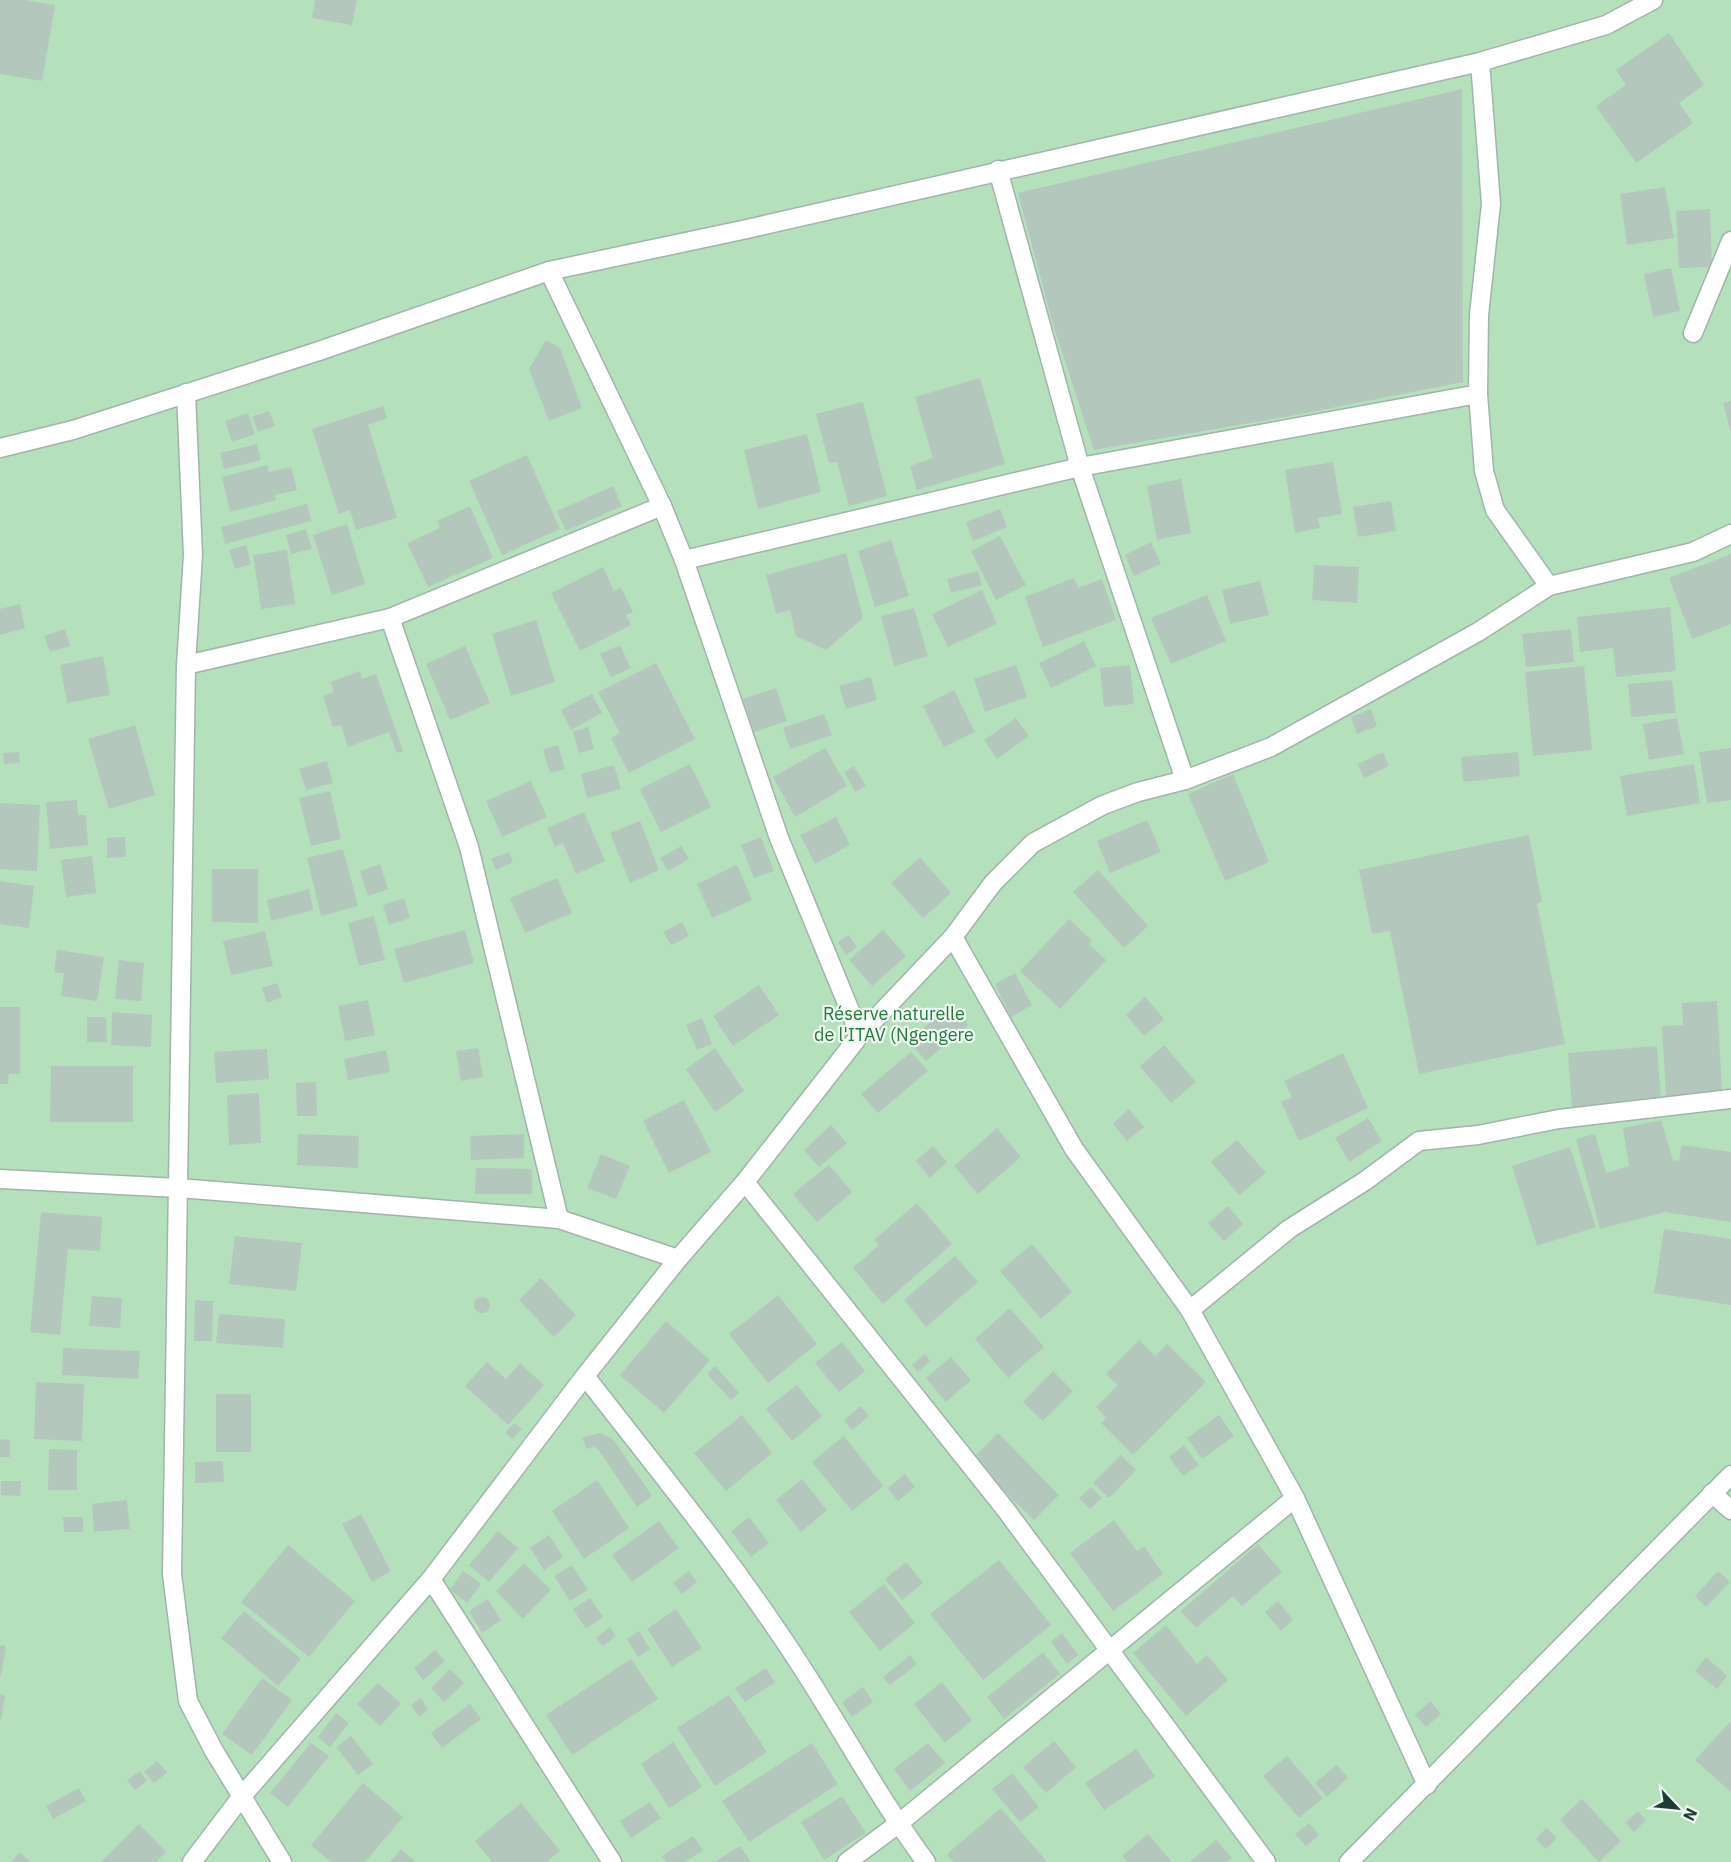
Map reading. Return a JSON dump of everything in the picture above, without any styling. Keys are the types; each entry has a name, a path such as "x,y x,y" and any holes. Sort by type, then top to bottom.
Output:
{"street":[{"path":"0,448 73,430 319,351 549,271 759,226 1480,62 1606,26 1653,0"},
{"path":"1480,62 1491,204 1479,315 1478,394 1484,471 1495,510 1549,586"},
{"path":"998,170 1080,466 1185,780"},
{"path":"1693,333 1731,241"},
{"path":"549,271 662,506 684,560 779,838 860,1035"},
{"path":"186,393 193,555 186,665 172,1574 188,1701 214,1751 282,1862"},
{"path":"684,560 1080,466 1478,394"},
{"path":"186,665 390,618 662,506"},
{"path":"192,1862 242,1796 431,1579 585,1376 678,1259 745,1182 860,1035 953,937 993,883 1033,843 1102,805 1138,792 1185,780 1281,741 1468,638 1549,586 1693,552 1731,534"},
{"path":"390,618 469,847 559,1219"},
{"path":"953,937 1074,1149 1190,1310 1295,1498 1427,1785"},
{"path":"1190,1310 1289,1229 1365,1181 1419,1141 1478,1135 1559,1119 1731,1099"},
{"path":"0,1179 179,1188 559,1219 678,1259"},
{"path":"745,1182 1006,1510 1266,1862"},
{"path":"585,1376 688,1508 780,1634 898,1824 926,1862"},
{"path":"1349,1862 1731,1475"},
{"path":"1712,1493 1731,1510"},
{"path":"847,1862 898,1824 1295,1498"},
{"path":"431,1579 612,1862"}],"green space":[{"name":"Réserve naturelle de l'ITAV (Ngengere","path":"0,0 1731,0 1731,1862 0,1862"}],"building":[{"path":"0,0 25,0 55,5 42,81 0,74"},
{"path":"315,0 357,0 352,25 312,18"},
{"path":"1669,33 1704,85 1679,103 1693,123 1636,163 1596,106 1626,85 1616,70"},
{"path":"1462,89 1463,382 1296,415 1094,450 1052,321 1018,193"},
{"path":"1665,187 1674,238 1627,245 1620,194"},
{"path":"1710,209 1712,267 1679,268 1676,211"},
{"path":"1671,268 1680,311 1653,317 1644,274"},
{"path":"546,340 560,348 582,408 549,421 529,369"},
{"path":"980,378 1005,464 917,490 910,466 933,458 915,397"},
{"path":"1731,401 1731,430 1730,430 1723,403"},
{"path":"863,402 887,496 849,506 837,462 829,463 816,414"},
{"path":"383,406 387,418 368,425 397,518 356,530 350,510 339,514 312,429"},
{"path":"269,411 275,426 258,432 252,417"},
{"path":"248,413 255,434 232,442 225,421"},
{"path":"807,434 821,492 758,509 744,450"},
{"path":"257,444 261,460 224,469 220,453"},
{"path":"527,455 560,529 502,555 469,481"},
{"path":"1333,462 1342,514 1318,518 1320,528 1295,533 1285,470"},
{"path":"267,465 269,472 291,467 297,490 275,495 276,500 230,512 222,477"},
{"path":"1181,479 1191,533 1157,540 1147,486"},
{"path":"613,486 622,506 566,531 557,511"},
{"path":"1391,501 1396,531 1358,537 1353,507"},
{"path":"307,504 311,521 225,544 221,527"},
{"path":"470,506 493,558 428,587 407,543 440,528 437,521"},
{"path":"1000,509 1007,527 973,541 966,522"},
{"path":"347,524 365,584 332,595 313,535"},
{"path":"306,529 312,549 291,554 286,535"},
{"path":"1000,536 1026,585 996,600 971,551"},
{"path":"891,540 909,596 875,607 858,551"},
{"path":"1151,542 1161,564 1134,576 1125,555"},
{"path":"246,545 251,564 235,569 229,550"},
{"path":"287,550 295,604 261,609 253,555"},
{"path":"846,553 863,618 826,650 796,636 790,610 776,614 766,575"},
{"path":"1731,554 1731,624 1692,639 1669,578"},
{"path":"1314,565 1359,567 1357,603 1312,600"},
{"path":"603,567 614,591 621,587 633,612 626,615 631,625 580,651 551,593"},
{"path":"978,571 982,585 951,593 947,579"},
{"path":"1074,578 1078,588 1102,579 1116,620 1043,647 1025,597"},
{"path":"1260,581 1269,615 1230,624 1222,590"},
{"path":"982,590 997,624 948,647 932,614"},
{"path":"1207,595 1226,641 1171,664 1151,618"},
{"path":"20,604 25,628 0,635 0,609"},
{"path":"1670,607 1676,671 1616,677 1613,648 1580,652 1577,617"},
{"path":"914,608 928,656 894,666 881,616"},
{"path":"536,620 555,682 511,696 492,634"},
{"path":"65,629 70,646 50,652 44,636"},
{"path":"1571,629 1574,662 1526,667 1522,634"},
{"path":"1084,641 1096,666 1051,688 1039,663"},
{"path":"620,645 631,668 611,677 600,654"},
{"path":"465,646 490,703 450,720 426,664"},
{"path":"103,656 110,695 67,703 60,665"},
{"path":"656,663 695,739 629,773 611,738 620,733 598,692"},
{"path":"1016,665 1027,697 985,712 974,679"},
{"path":"1130,665 1134,704 1104,707 1100,668"},
{"path":"1584,666 1592,750 1533,756 1525,672"},
{"path":"360,671 362,679 376,674 403,751 397,753 389,732 348,747 341,725 333,727 323,696 334,692 331,682"},
{"path":"871,677 877,700 846,709 839,686"},
{"path":"1672,680 1676,713 1631,717 1628,684"},
{"path":"776,688 787,721 754,732 743,699"},
{"path":"954,690 975,732 944,747 923,706"},
{"path":"592,694 602,713 571,730 561,710"},
{"path":"1371,709 1377,726 1357,734 1351,717"},
{"path":"824,714 832,735 790,749 783,728"},
{"path":"1016,718 1029,736 997,759 984,740"},
{"path":"1677,718 1684,754 1649,760 1643,724"},
{"path":"135,725 155,795 109,809 88,739"},
{"path":"588,727 594,749 579,753 573,732"},
{"path":"558,745 565,769 550,773 543,750"},
{"path":"825,748 847,786 795,817 773,777"},
{"path":"1731,748 1731,800 1707,803 1699,752"},
{"path":"19,752 20,763 4,764 3,753"},
{"path":"1383,752 1389,766 1364,778 1358,764"},
{"path":"1518,752 1520,776 1463,782 1461,757"},
{"path":"327,761 333,783 306,790 299,769"},
{"path":"690,764 711,807 661,832 640,789"},
{"path":"1694,764 1700,803 1627,816 1620,776"},
{"path":"614,765 621,789 587,798 581,774"},
{"path":"854,766 866,786 855,792 844,772"},
{"path":"1233,774 1269,862 1225,881 1188,794"},
{"path":"531,781 547,817 502,837 486,801"},
{"path":"330,791 341,839 311,846 299,798"},
{"path":"77,800 78,815 86,815 88,845 50,849 46,802"},
{"path":"0,803 40,805 37,871 0,869"},
{"path":"584,812 605,861 576,874 563,843 555,847 547,828"},
{"path":"836,817 850,845 815,864 800,835"},
{"path":"1147,820 1161,852 1110,873 1097,841"},
{"path":"640,821 659,870 630,883 610,833"},
{"path":"1529,835 1542,902 1537,904 1565,1044 1419,1074 1390,931 1372,934 1359,870"},
{"path":"125,837 126,857 107,858 107,838"},
{"path":"761,837 774,871 754,878 741,845"},
{"path":"681,846 689,859 668,871 660,858"},
{"path":"343,849 358,906 321,916 307,858"},
{"path":"509,852 513,862 496,870 491,859"},
{"path":"92,856 96,893 66,897 61,860"},
{"path":"920,857 951,893 923,918 891,883"},
{"path":"380,864 388,889 368,896 360,871"},
{"path":"737,865 752,900 712,918 697,884"},
{"path":"212,869 258,869 258,923 212,922"},
{"path":"1098,870 1148,926 1124,948 1073,892"},
{"path":"557,878 572,913 525,933 510,898"},
{"path":"0,881 34,886 29,928 0,924"},
{"path":"309,889 313,910 271,921 267,900"},
{"path":"404,898 410,918 389,925 383,905"},
{"path":"374,916 385,960 359,966 348,923"},
{"path":"1069,919 1092,941 1089,944 1106,960 1060,1009 1020,971"},
{"path":"682,922 689,936 671,945 663,932"},
{"path":"465,930 474,963 404,983 394,949"},
{"path":"883,930 906,956 872,986 849,960"},
{"path":"265,931 273,966 231,975 223,941"},
{"path":"849,935 857,947 846,955 838,942"},
{"path":"57,950 104,957 97,1001 61,996 64,973 54,972"},
{"path":"119,960 144,963 141,1001 115,999"},
{"path":"1015,973 1032,1005 1011,1017 995,984"},
{"path":"277,983 282,997 267,1003 262,988"},
{"path":"759,985 779,1015 733,1046 713,1016"},
{"path":"1145,997 1164,1019 1144,1036 1126,1015"},
{"path":"368,1000 375,1035 345,1041 338,1006"},
{"path":"1717,1001 1722,1092 1666,1096 1662,1026 1683,1025 1682,1003"},
{"path":"951,1004 968,1025 926,1061 909,1041"},
{"path":"0,1007 20,1007 20,1074 9,1074 8,1084 0,1084"},
{"path":"112,1012 152,1015 151,1047 111,1045"},
{"path":"87,1017 106,1017 107,1042 87,1042"},
{"path":"702,1018 712,1044 697,1050 686,1025"},
{"path":"1164,1045 1196,1082 1171,1103 1140,1066"},
{"path":"1657,1046 1661,1100 1572,1108 1568,1053"},
{"path":"478,1048 483,1077 461,1081 456,1051"},
{"path":"715,1048 744,1091 715,1112 686,1069"},
{"path":"267,1049 269,1079 216,1083 214,1052"},
{"path":"386,1050 390,1072 348,1080 344,1059"},
{"path":"911,1052 928,1071 878,1113 861,1094"},
{"path":"1343,1053 1368,1108 1299,1141 1281,1102 1292,1097 1284,1081"},
{"path":"51,1066 133,1066 133,1122 50,1122"},
{"path":"316,1082 317,1116 297,1116 296,1083"},
{"path":"259,1093 261,1143 229,1145 227,1095"},
{"path":"684,1100 711,1152 669,1173 643,1121"},
{"path":"1129,1109 1144,1127 1127,1141 1113,1124"},
{"path":"1368,1118 1382,1141 1349,1162 1335,1138"},
{"path":"1661,1120 1673,1160 1679,1161 1682,1145 1731,1152 1731,1222 1665,1212 1600,1229 1576,1139 1595,1134 1606,1173 1629,1166 1623,1128"},
{"path":"831,1125 847,1143 819,1167 804,1150"},
{"path":"997,1128 1021,1157 978,1194 954,1166"},
{"path":"298,1134 359,1136 358,1168 297,1165"},
{"path":"524,1134 524,1158 471,1160 470,1136"},
{"path":"1237,1140 1266,1173 1239,1195 1211,1162"},
{"path":"933,1146 947,1162 930,1178 916,1161"},
{"path":"1570,1147 1596,1227 1537,1246 1512,1166"},
{"path":"601,1154 630,1166 616,1199 587,1188"},
{"path":"829,1165 852,1192 817,1222 793,1194"},
{"path":"476,1168 532,1169 532,1194 475,1194"},
{"path":"917,1203 952,1244 883,1304 853,1268 879,1245 874,1240"},
{"path":"1228,1206 1243,1224 1224,1241 1208,1223"},
{"path":"41,1212 102,1217 100,1251 68,1249 60,1335 30,1332"},
{"path":"1664,1229 1731,1239 1731,1305 1654,1293"},
{"path":"235,1236 302,1243 296,1291 229,1284"},
{"path":"1032,1244 1072,1292 1041,1319 1000,1271"},
{"path":"955,1256 978,1282 926,1327 904,1300"},
{"path":"541,1278 576,1315 554,1337 519,1300"},
{"path":"778,1295 817,1344 768,1383 729,1334"},
{"path":"92,1296 122,1298 120,1328 89,1326"},
{"path":"482,1297 488,1299 490,1305 488,1311 482,1313 476,1311 474,1305 476,1299"},
{"path":"195,1300 213,1301 212,1341 194,1341"},
{"path":"1010,1308 1044,1347 1008,1378 975,1339"},
{"path":"219,1314 285,1319 283,1348 216,1343"},
{"path":"666,1321 710,1360 664,1413 620,1375"},
{"path":"1139,1340 1155,1356 1167,1344 1206,1382 1133,1455 1101,1423 1106,1418 1096,1407 1118,1385 1106,1374"},
{"path":"842,1342 865,1371 839,1392 815,1363"},
{"path":"63,1348 140,1351 138,1379 62,1375"},
{"path":"925,1354 930,1361 918,1372 912,1365"},
{"path":"951,1357 971,1380 946,1402 926,1378"},
{"path":"487,1362 506,1379 520,1363 544,1385 508,1425 465,1386"},
{"path":"715,1366 739,1393 731,1400 707,1374"},
{"path":"1053,1371 1073,1391 1043,1421 1023,1402"},
{"path":"36,1382 84,1384 82,1441 34,1439"},
{"path":"797,1385 822,1416 792,1441 766,1409"},
{"path":"216,1394 251,1394 251,1452 216,1452"},
{"path":"861,1406 869,1416 852,1430 844,1420"},
{"path":"742,1415 772,1453 726,1491 694,1453"},
{"path":"1219,1415 1234,1436 1202,1459 1187,1438"},
{"path":"514,1423 522,1429 512,1439 505,1433"},
{"path":"599,1433 613,1439 652,1496 637,1507 598,1449 594,1447 587,1449 582,1438"},
{"path":"998,1433 1059,1495 1034,1520 972,1459"},
{"path":"844,1436 883,1486 852,1511 812,1462"},
{"path":"0,1439 10,1440 10,1457 0,1457"},
{"path":"1184,1445 1199,1465 1183,1476 1169,1457"},
{"path":"49,1449 77,1450 77,1490 48,1490"},
{"path":"1121,1455 1136,1470 1109,1498 1093,1483"},
{"path":"223,1461 224,1482 195,1483 195,1462"},
{"path":"905,1474 915,1487 898,1501 888,1488"},
{"path":"802,1479 827,1510 801,1532 776,1500"},
{"path":"597,1480 629,1528 584,1559 552,1511"},
{"path":"1,1481 21,1481 20,1496 1,1495"},
{"path":"1091,1487 1102,1498 1090,1509 1079,1498"},
{"path":"127,1500 130,1529 94,1532 92,1504"},
{"path":"361,1514 391,1571 372,1582 342,1524"},
{"path":"63,1517 83,1517 83,1532 64,1532"},
{"path":"749,1517 769,1543 751,1557 731,1531"},
{"path":"1114,1520 1137,1551 1144,1546 1163,1574 1113,1611 1070,1553"},
{"path":"659,1521 679,1548 632,1582 612,1555"},
{"path":"498,1531 518,1548 489,1582 469,1565"},
{"path":"549,1535 563,1557 544,1570 530,1548"},
{"path":"1258,1544 1282,1572 1242,1606 1233,1596 1196,1628 1181,1611"},
{"path":"288,1545 355,1601 309,1657 241,1602"},
{"path":"999,1560 1051,1625 983,1680 930,1614"},
{"path":"906,1562 923,1583 902,1600 885,1579"},
{"path":"524,1563 551,1590 523,1619 496,1591"},
{"path":"572,1565 588,1590 570,1601 554,1576"},
{"path":"463,1571 481,1584 467,1603 450,1590"},
{"path":"689,1571 697,1582 682,1594 673,1583"},
{"path":"1718,1571 1730,1582 1706,1607 1695,1596"},
{"path":"884,1584 915,1623 880,1651 849,1612"},
{"path":"590,1598 603,1617 586,1629 573,1609"},
{"path":"488,1599 501,1620 482,1633 469,1611"},
{"path":"1278,1601 1293,1620 1281,1631 1265,1612"},
{"path":"676,1609 702,1648 672,1667 647,1629"},
{"path":"244,1611 301,1659 278,1686 221,1638"},
{"path":"1166,1625 1197,1664 1207,1655 1228,1680 1186,1716 1133,1653"},
{"path":"610,1627 616,1636 603,1646 596,1638"},
{"path":"639,1631 650,1649 638,1657 627,1639"},
{"path":"1062,1633 1078,1655 1067,1664 1051,1642"},
{"path":"0,1645 6,1646 1,1676 0,1676"},
{"path":"435,1650 445,1661 423,1680 414,1668"},
{"path":"1043,1652 1060,1674 1004,1719 987,1697"},
{"path":"910,1655 917,1664 890,1685 883,1677"},
{"path":"1706,1657 1727,1676 1717,1689 1695,1671"},
{"path":"631,1659 658,1699 572,1755 546,1715"},
{"path":"766,1668 775,1682 745,1702 735,1688"},
{"path":"450,1669 464,1683 444,1702 431,1688"},
{"path":"262,1678 292,1700 252,1755 222,1734"},
{"path":"942,1682 972,1720 945,1743 914,1704"},
{"path":"378,1683 401,1704 380,1726 357,1704"},
{"path":"863,1687 873,1702 852,1717 842,1702"},
{"path":"0,1695 5,1696 1,1720 0,1720"},
{"path":"729,1695 767,1752 715,1786 677,1728"},
{"path":"421,1698 428,1710 419,1717 411,1705"},
{"path":"1430,1701 1441,1714 1426,1727 1415,1715"},
{"path":"470,1704 481,1719 442,1748 431,1733"},
{"path":"336,1713 349,1723 330,1747 318,1737"},
{"path":"1731,1721 1731,1792 1695,1760"},
{"path":"351,1736 373,1764 358,1775 336,1747"},
{"path":"1054,1741 1076,1767 1046,1793 1023,1767"},
{"path":"673,1742 702,1787 669,1808 641,1764"},
{"path":"311,1743 329,1756 288,1807 270,1793"},
{"path":"812,1743 838,1784 749,1842 722,1801"},
{"path":"928,1743 945,1763 910,1791 894,1769"},
{"path":"1136,1749 1155,1776 1104,1810 1085,1783"},
{"path":"1287,1756 1323,1798 1299,1818 1263,1776"},
{"path":"157,1761 167,1772 154,1783 144,1772"},
{"path":"1337,1765 1348,1778 1327,1797 1315,1783"},
{"path":"140,1771 147,1781 135,1790 127,1780"},
{"path":"1012,1773 1039,1807 1020,1822 992,1789"},
{"path":"363,1783 403,1817 365,1862 331,1862 311,1845"},
{"path":"79,1788 86,1801 53,1819 46,1806"},
{"path":"842,1796 866,1833 824,1860 801,1822"},
{"path":"1582,1799 1621,1841 1599,1862 1560,1820"},
{"path":"650,1802 661,1818 631,1838 620,1821"},
{"path":"521,1803 560,1851 546,1862 492,1862 475,1841"},
{"path":"1001,1808 1047,1862 953,1862 947,1854"},
{"path":"1638,1811 1646,1820 1634,1832 1625,1823"},
{"path":"1309,1823 1319,1835 1306,1846 1295,1834"},
{"path":"139,1824 166,1852 156,1862 101,1862"},
{"path":"1546,1828 1557,1838 1546,1849 1536,1839"},
{"path":"1148,1834 1172,1862 1127,1862 1122,1856"},
{"path":"693,1836 703,1850 685,1862 666,1862 662,1856"},
{"path":"1216,1840 1232,1858 1227,1862 1190,1862"},
{"path":"740,1846 751,1862 715,1862"},
{"path":"401,1849 416,1862 390,1862"},
{"path":"20,1852 31,1862 11,1862"}]}
